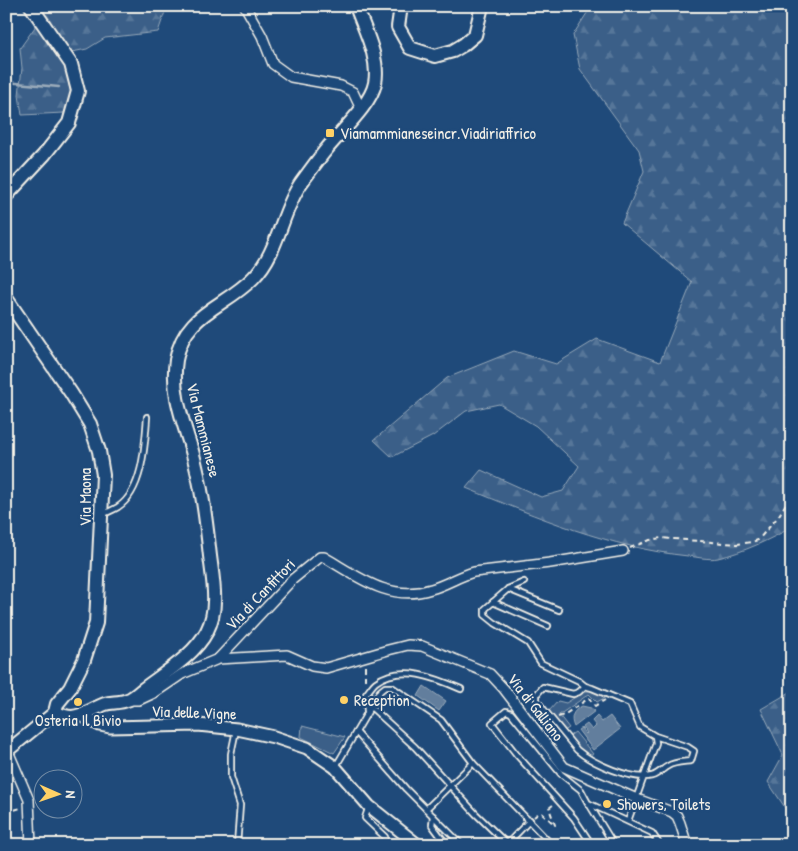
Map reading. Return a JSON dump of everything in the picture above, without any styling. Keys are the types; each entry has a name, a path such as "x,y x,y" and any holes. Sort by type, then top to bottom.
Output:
{"main road":[{"path":"6,196 44,155 69,123 78,90 71,64 31,6"},
{"name":"Via Mammianese","path":"81,715 104,704 128,700 182,660 208,631 214,605 205,503 200,477 180,415 175,390 175,374 180,349 188,331 198,320 252,279 262,268 268,259 290,202 300,185 370,96 375,84 375,63 356,6"},
{"path":"401,6 398,27 410,48 435,56 453,51 463,45 474,34 482,6"},
{"name":"Via Maona","path":"6,298 71,392 90,424 102,464 102,515 94,631 77,675 58,704 55,712"},
{"path":"55,712 68,717 81,715"}],"street":[{"path":"244,6 262,36 273,64 292,77 341,86 353,92 361,109"},
{"name":"Via di Canfittori","path":"128,700 139,700 154,694 182,674 218,659 293,579 320,557 324,557 345,571 383,590 404,593 431,589 462,575 474,572 550,563 623,551"},
{"name":"Via di Galliano","path":"218,659 287,655 312,666 326,668 408,645 422,646 490,674 564,767 672,812 677,816 687,845"},
{"path":"31,845 29,800 7,752 55,712"},
{"name":"Via delle Vigne","path":"81,715 100,725 110,727 198,725 237,729 274,737 307,748 336,767 369,806 418,845"}],"lane":[{"path":"102,515 119,506 136,485 145,444 147,417"},
{"path":"524,582 508,589 493,602 485,609 486,615 495,623 528,643 541,663 579,681 585,686 630,704 640,727 655,736 688,746 694,751 691,761 668,766 660,773 643,776 614,771 585,757 576,750 536,699 537,694 543,687 573,694 579,692 585,686"},
{"path":"508,589 559,610"},
{"path":"493,602 548,626"},
{"path":"368,712 366,694 375,682 394,673 439,679 461,689"},
{"path":"336,767 382,689 388,686 394,688 441,720 473,763 530,820 552,845"},
{"path":"371,707 415,747 476,814 507,844 530,820"},
{"path":"592,845 574,818 516,755 492,723 506,711 511,713 561,774 581,790 614,845"},
{"path":"236,845 240,805 232,777 231,754 237,729"},
{"path":"356,732 406,789 462,845"},
{"path":"628,821 656,743 655,736"},
{"path":"426,808 473,763"},
{"path":"588,803 652,833 660,845"},
{"path":"369,806 365,818 385,837 383,845"},
{"path":"433,816 432,825 447,845"},
{"path":"653,845 657,840"}],"path":[{"path":"623,551 650,540 661,538 737,544 758,540 778,517 790,497 792,476"},
{"path":"366,661 364,669 366,694"},
{"path":"552,720 564,715 589,698 595,706 606,700"},
{"path":"530,820 539,813 542,813 555,825 549,808 559,800"},
{"path":"6,812 29,805"}],"green space":[{"path":"30,6 167,6 158,32 105,38 87,49 72,52 66,70 71,95 64,113 22,115 19,95 22,68 20,48 35,27"},
{"path":"600,6 782,6 792,11 792,527 756,545 718,558 711,559 659,552 603,539 520,510 466,488 481,470 541,497 563,491 579,466 536,426 499,404 466,411 433,436 392,457 374,440 447,378 514,351 556,364 597,339 660,362 692,282 622,223 644,171 639,150 580,69 573,35 589,10"},
{"path":"585,691 592,691 606,697 597,702 589,694 559,715 569,728 564,731 549,711 558,701 566,703"},
{"path":"792,691 792,818 768,782 783,755 761,709"},
{"path":"302,726 345,737 334,753 301,737"},
{"path":"575,732 593,754 590,756 586,755 568,737"}],"shaded area":[{"path":"424,686 446,701 439,711 418,696"},
{"path":"582,706 595,711 574,727 573,715"},
{"path":"597,716 602,722 610,716 620,729 593,750 578,730 581,728 586,734 583,727 587,724 592,730 596,726 592,721"}],"waterway":[{"path":"6,82 59,87"}],"place":[{"name":"Viamammianeseincr.Viadiriaffrico","path":"330,133"},
{"name":"Reception","path":"344,700"},
{"name":"Osteria Il Bivio","path":"78,702"},
{"name":"Showers, Toilets","path":"607,804"}]}
